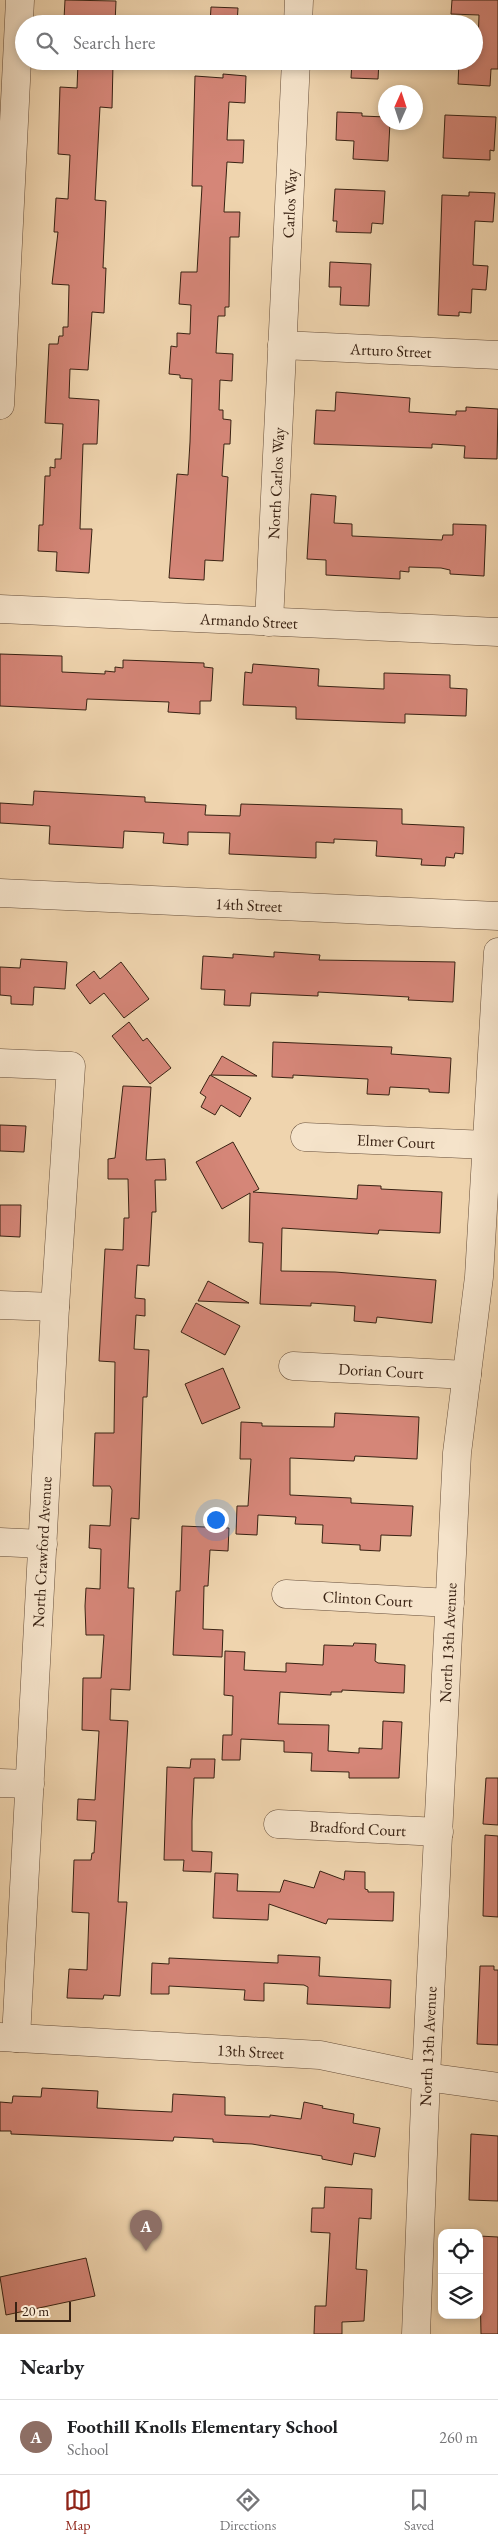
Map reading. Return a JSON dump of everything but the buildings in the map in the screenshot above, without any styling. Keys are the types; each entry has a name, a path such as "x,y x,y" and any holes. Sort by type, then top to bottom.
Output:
{"street":[{"path":"19,15 20,0"},
{"path":"298,15 299,0"},
{"path":"0,405 2,330 16,70"},
{"name":"Carlos Way","path":"282,345 296,70"},
{"name":"Arturo Street","path":"282,345 498,355"},
{"name":"North Carlos Way","path":"269,622 282,345"},
{"name":"Armando Street","path":"0,609 498,632"},
{"name":"14th Street","path":"0,893 498,916"},
{"name":"North 13th Avenue","path":"416,2334 426,2077 457,1453 479,1277 498,952"},
{"name":"North Crawford Avenue","path":"0,1063 71,1066 55,1308 30,1784 8,2037"},
{"name":"Elmer Court","path":"305,1137 487,1145"},
{"path":"0,1305 55,1308"},
{"name":"Dorian Court","path":"293,1366 467,1375"},
{"path":"0,1542 43,1544"},
{"name":"Clinton Court","path":"286,1594 450,1603"},
{"path":"0,1783 30,1784"},
{"name":"Bradford Court","path":"278,1824 439,1832"},
{"name":"13th Street","path":"8,2037 320,2055 426,2077 498,2086"}],"place":[{"name":"Foothill Knolls Elementary School","path":"146,2251"}]}
